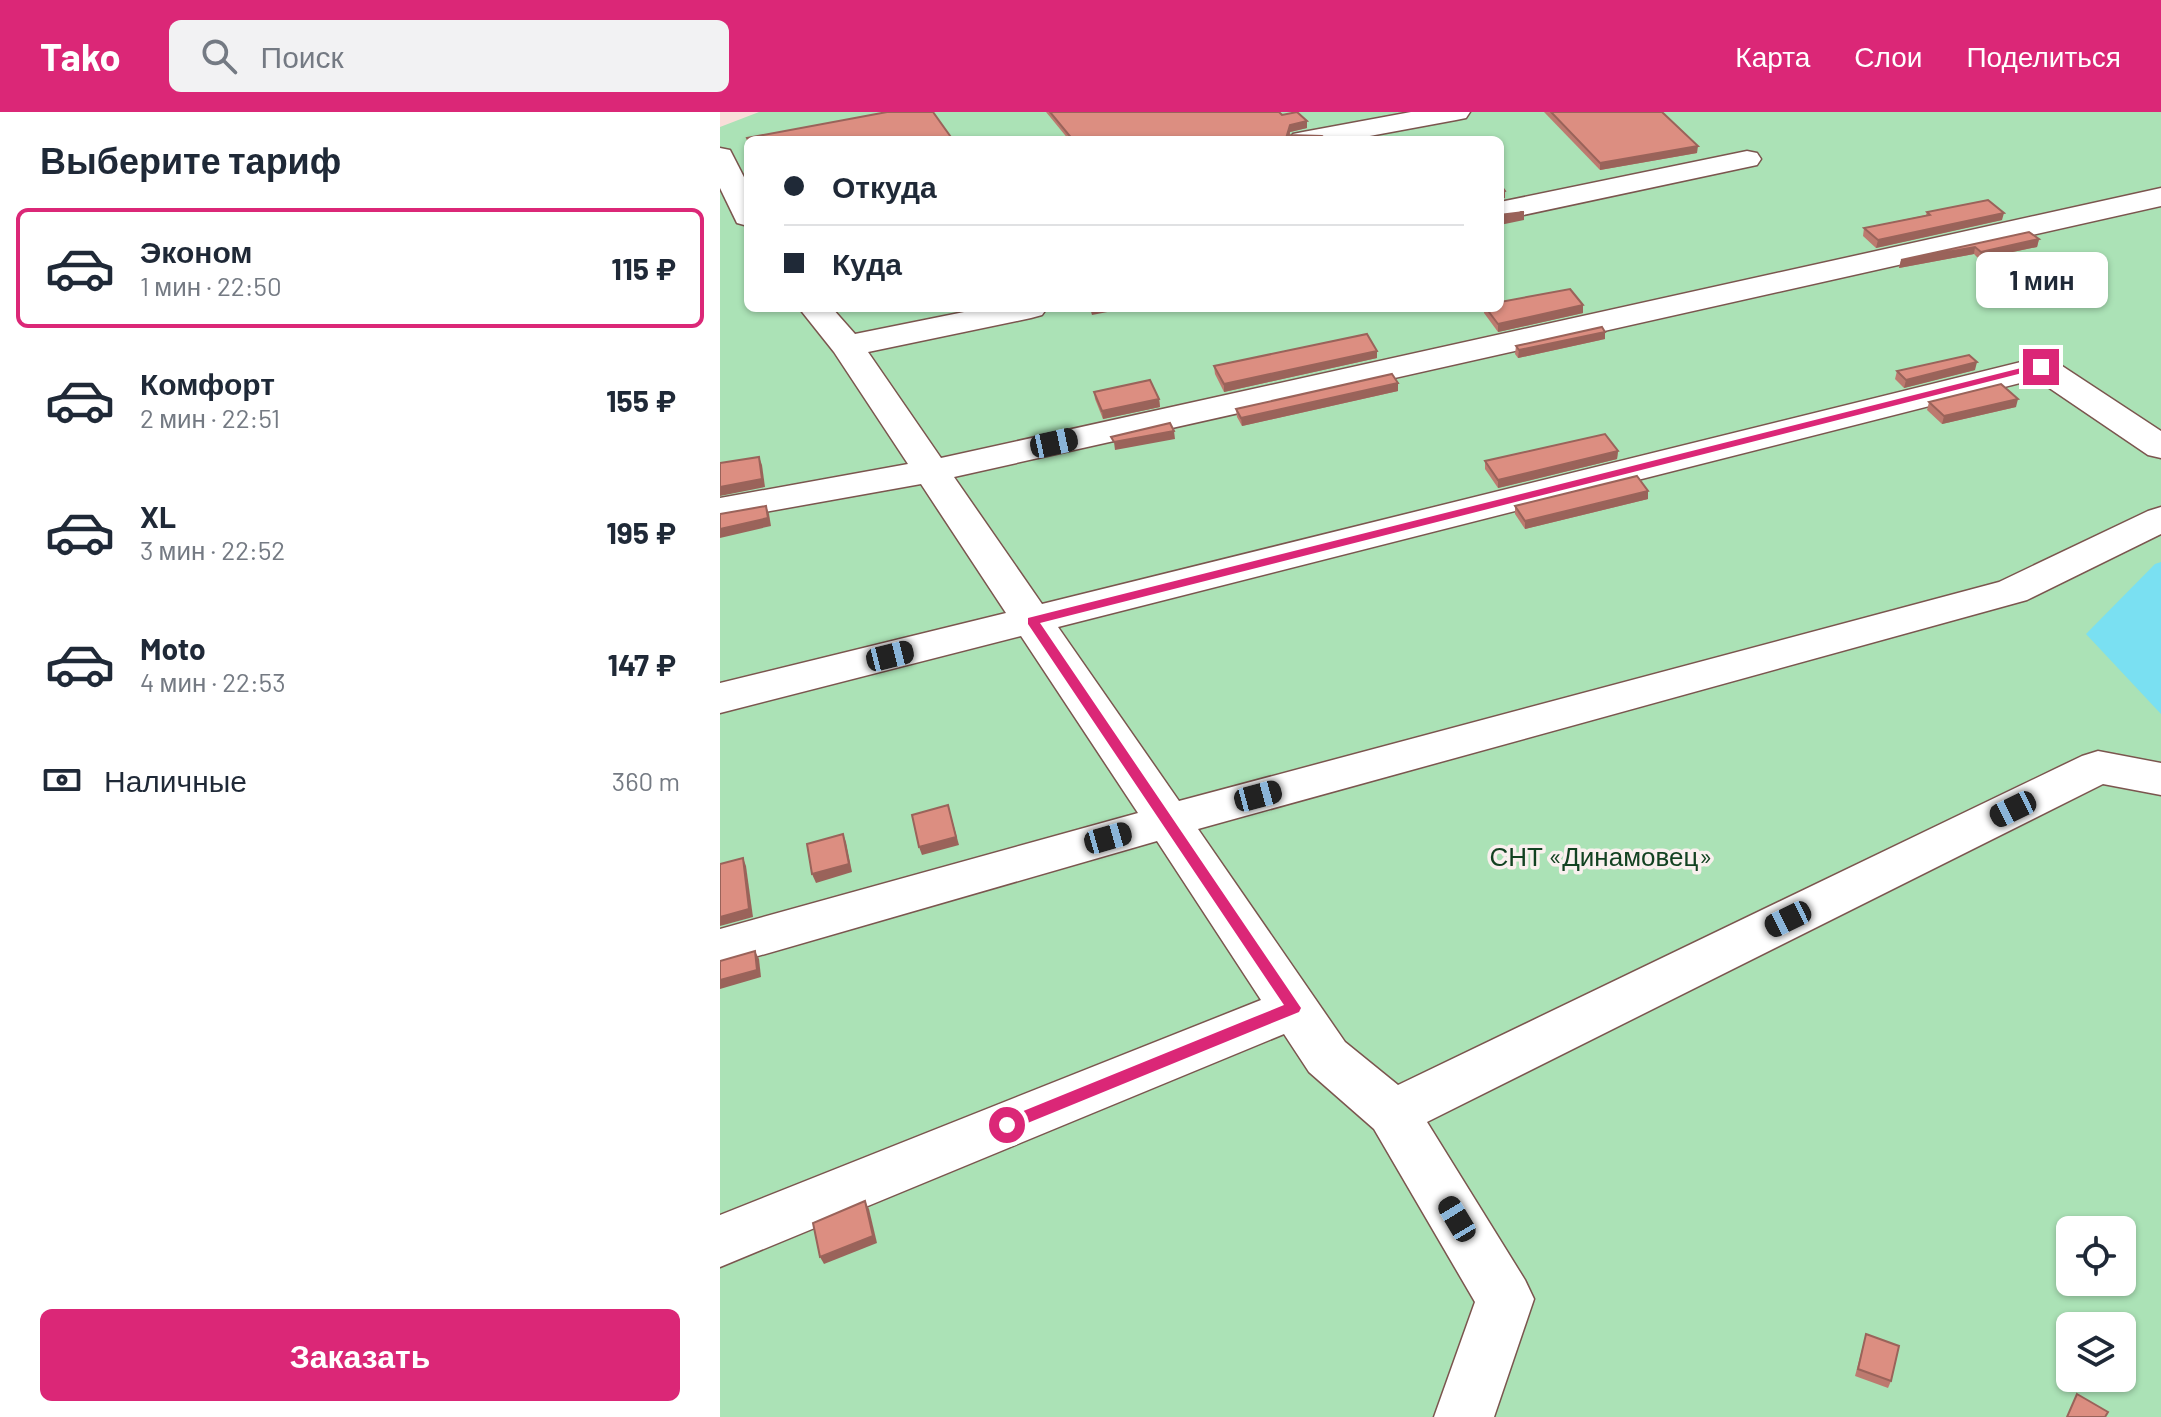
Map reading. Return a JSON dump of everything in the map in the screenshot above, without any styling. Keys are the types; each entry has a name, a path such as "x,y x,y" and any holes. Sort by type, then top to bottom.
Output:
{"street":[{"path":"1325,136 1456,112"},
{"path":"720,156 744,208"},
{"path":"1504,210 1747,159"},
{"path":"720,509 931,471 2161,197"},
{"path":"818,312 847,346 1327,1057 1393,1113 1505,1299 1464,1417"},
{"path":"847,346 1012,312"},
{"path":"720,698 2041,367 2161,447"},
{"path":"720,948 1168,821 2013,591 2161,519"},
{"path":"1393,1113 2098,767 2161,779"},
{"path":"720,1241 1294,1008"}],"green space":[{"name":"СНТ «Динамовец»","path":"759,112 2161,112 2161,1417 720,1417 720,127"}],"water":[{"path":"2161,562 2161,714 2086,634 2155,564"}],"building":[{"path":"887,112 933,112 950,136 758,136"},
{"path":"1050,112 1279,112 1282,115 1297,112 1307,121 1290,125 1287,135 1322,136 1070,136"},
{"path":"1551,112 1662,112 1698,146 1600,163"},
{"path":"1988,200 2004,213 1878,240 1864,228 1930,215 1927,212"},
{"path":"2029,232 2039,239 1981,252 1975,247 1901,260"},
{"path":"1570,289 1583,305 1498,324 1489,312 1504,312 1504,301"},
{"path":"1602,327 1605,332 1519,350 1516,346"},
{"path":"1367,334 1377,351 1224,384 1214,366"},
{"path":"1969,355 1977,362 1906,380 1897,371"},
{"path":"1392,374 1398,383 1241,418 1236,409"},
{"path":"1150,380 1159,399 1102,411 1094,392"},
{"path":"2001,384 2018,399 1944,416 1929,402"},
{"path":"1170,423 1174,431 1114,442 1111,437"},
{"path":"1605,434 1618,451 1498,480 1485,461"},
{"path":"759,457 762,479 720,487 720,463"},
{"path":"1637,476 1648,491 1525,521 1515,506"},
{"path":"766,506 768,518 720,529 720,514"},
{"path":"948,805 956,837 919,847 912,815"},
{"path":"843,834 849,864 812,874 807,844"},
{"path":"743,858 749,909 720,917 720,864"},
{"path":"755,951 757,970 720,980 720,961"},
{"path":"865,1201 873,1236 820,1257 813,1223"},
{"path":"1866,1334 1899,1346 1891,1381 1858,1369"},
{"path":"2077,1394 2108,1412 2105,1417 2067,1417"}],"route":[{"path":"1007,1125 1294,1008 1032,621 2041,367"}]}
